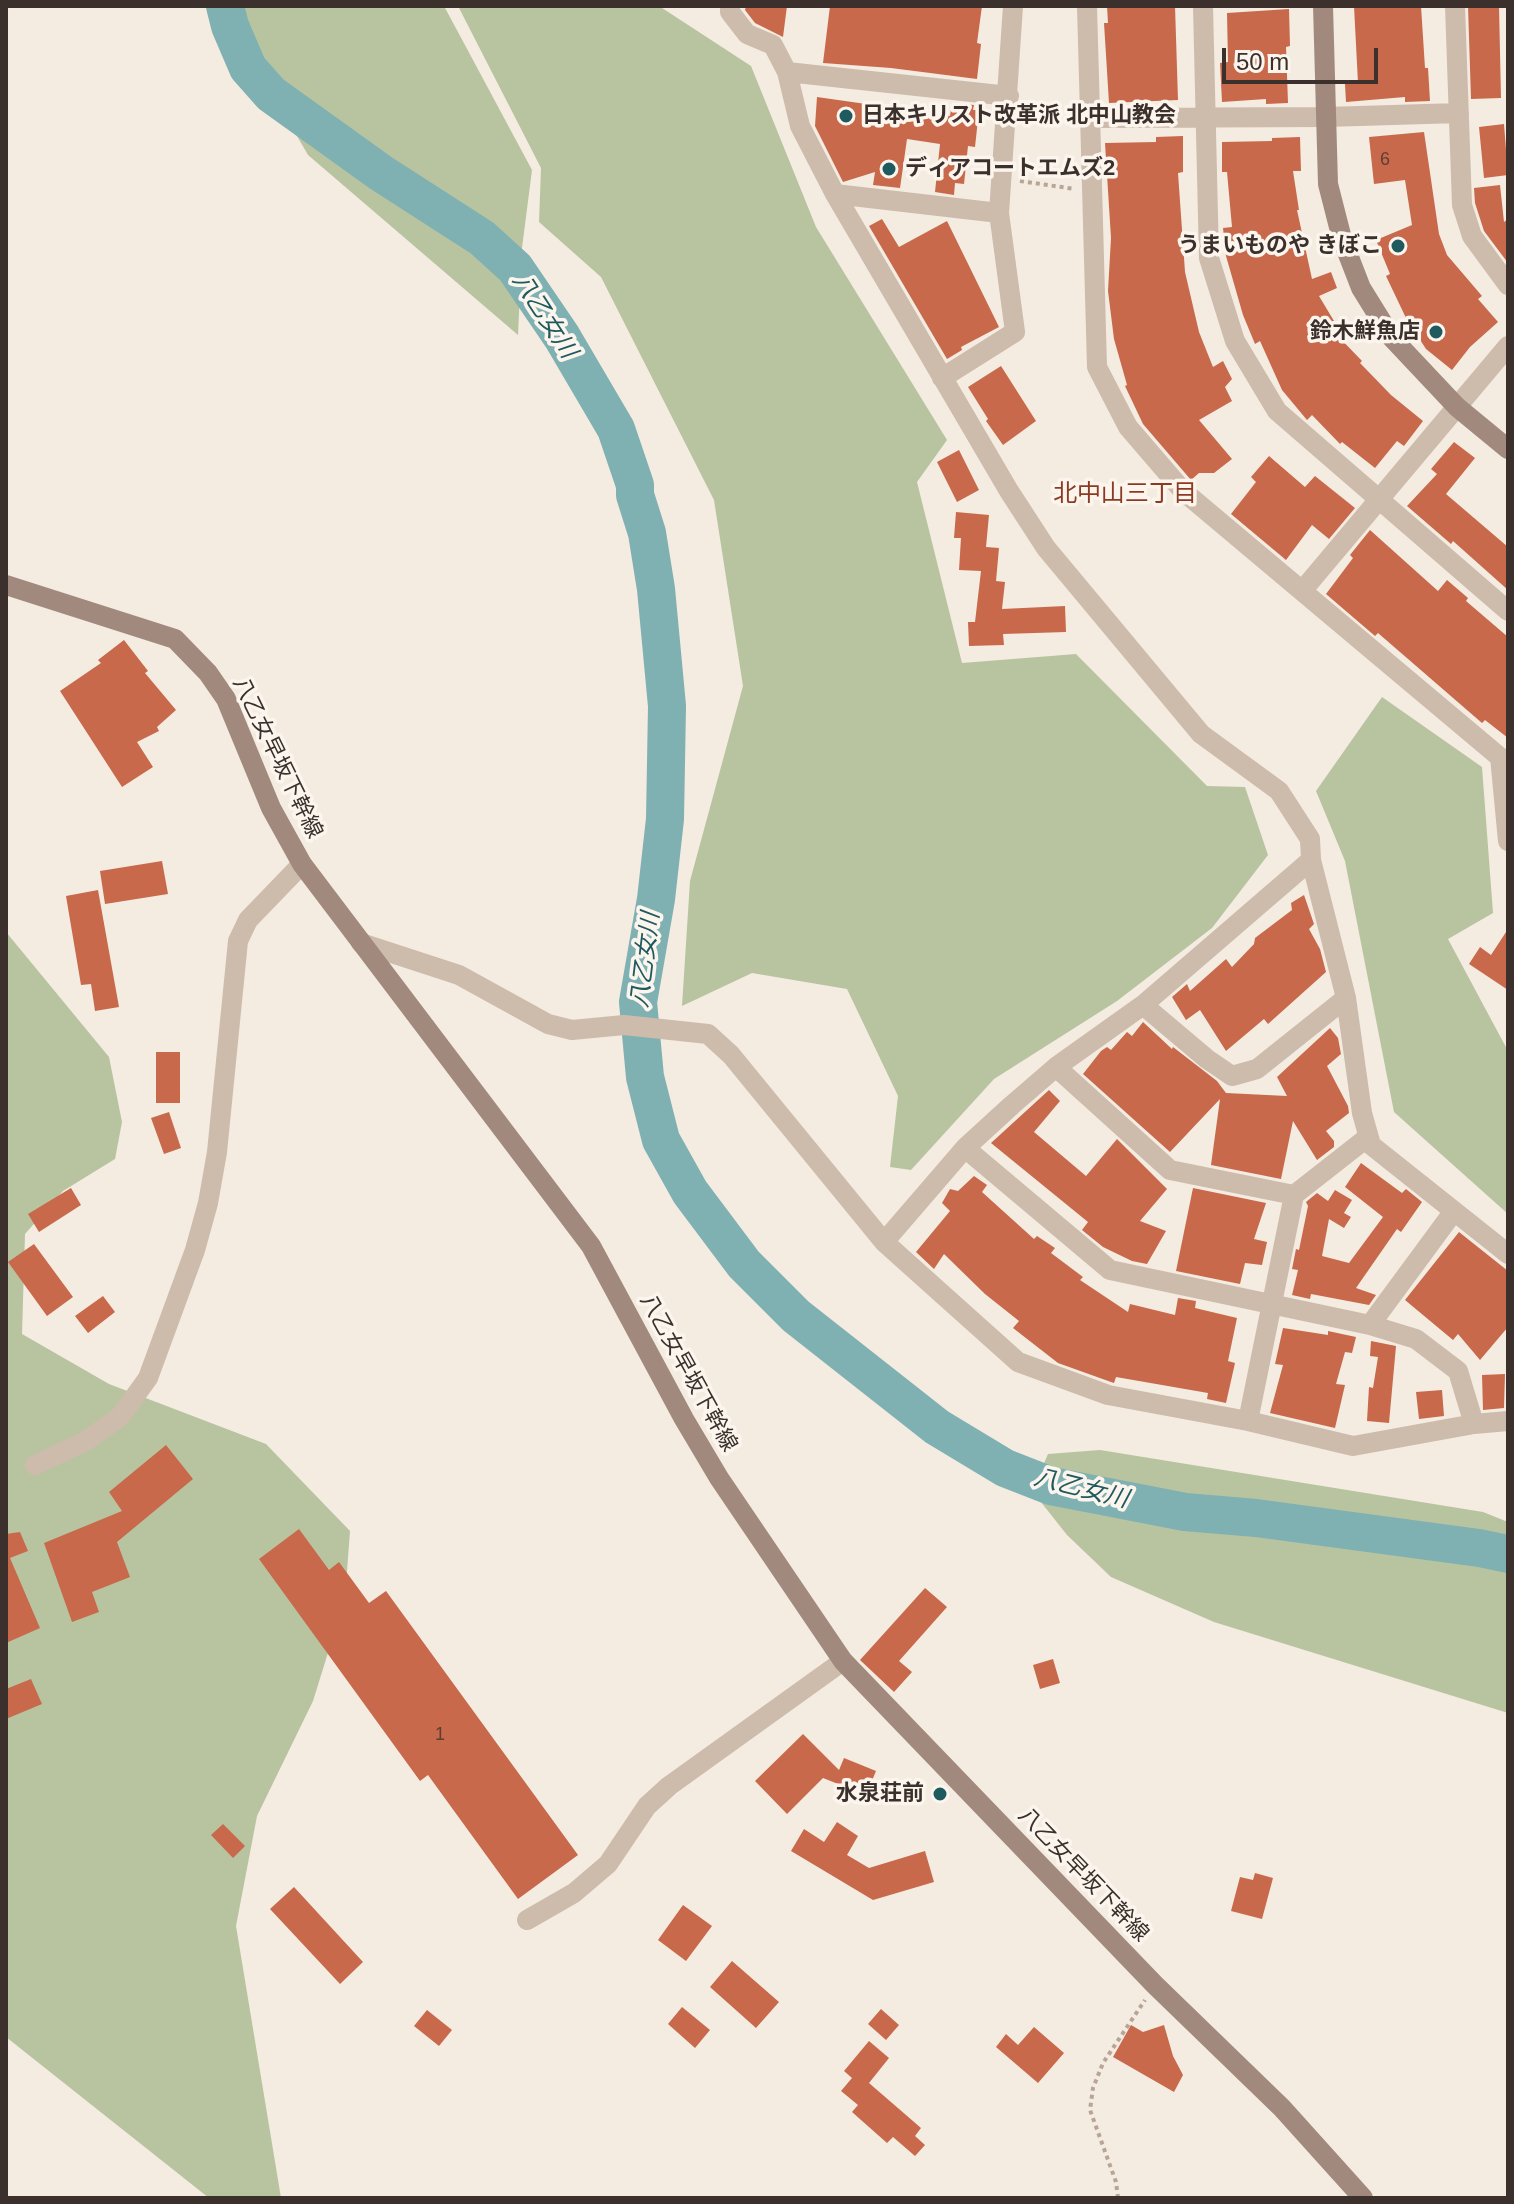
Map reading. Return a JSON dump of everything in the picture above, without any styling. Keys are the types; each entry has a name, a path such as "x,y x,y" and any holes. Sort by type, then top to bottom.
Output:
{"street":[{"path":"730,6 730,12 747,34 773,45 787,72 800,126 835,194 1046,548 1201,734 1279,791 1310,839 1311,860 1346,998 1362,1113 1371,1145 1508,1254"},
{"path":"942,378 1015,332 999,213 1013,6"},
{"path":"1087,6 1097,367 1109,391 1128,427 1183,491 1504,760 1508,841"},
{"path":"1203,6 1209,258 1235,341 1277,411 1508,611"},
{"path":"1323,6 1328,184 1342,239 1361,288 1392,338 1457,407 1508,449"},
{"path":"1455,6 1462,205 1472,236 1508,285"},
{"path":"787,72 1009,96"},
{"path":"1089,118 1205,119 1459,113"},
{"path":"835,194 999,213"},
{"path":"1302,591 1508,346"},
{"name":"八乙女早坂下幹線","path":"6,585 175,639 208,673 226,699 271,808 302,864 591,1246 719,1478 843,1661 1155,1985 1282,2108 1363,2198"},
{"path":"884,1242 965,1148 1056,1067 1143,1005 1311,860"},
{"path":"35,1465 84,1442 120,1417 148,1378 195,1250 208,1203 217,1152 238,941 248,920 302,864"},
{"path":"361,943 459,975 548,1024 572,1030 624,1025 708,1034 731,1055 884,1242 1018,1362 1108,1395 1248,1421 1353,1446 1474,1424 1508,1421"},
{"path":"1143,1005 1232,1076 1257,1069 1346,998"},
{"path":"1056,1067 1170,1170 1294,1195"},
{"path":"1248,1421 1294,1195 1368,1137"},
{"path":"965,1148 1110,1270 1370,1325 1416,1339 1458,1371 1474,1424"},
{"path":"1370,1325 1454,1211"},
{"path":"527,1920 574,1893 608,1864 647,1806 669,1786 843,1661"}],"path":[{"path":"1002,179 1091,191"},
{"path":"1118,2198 1116,2182 1090,2110 1093,2088 1103,2063 1155,1985"}],"green space":[{"path":"222,6 444,6 532,170 522,248 518,335 308,155"},
{"path":"458,6 659,6 751,66 816,227 947,440 917,482 962,663 1076,654 1207,786 1245,787 1268,855 1212,928 1117,1001 994,1079 911,1170 890,1167 898,1096 847,989 752,973 682,1006 690,881 743,686 714,500 601,277 539,222 541,168"},
{"path":"1382,697 1482,767 1493,913 1448,939 1508,1051 1508,1214 1394,1112 1345,861 1316,791"},
{"path":"6,932 109,1057 122,1122 115,1159 63,1191 25,1234 22,1334 109,1384 266,1444 350,1531 345,1598 313,1701 257,1816 236,1926 281,2198 209,2198 6,2037"},
{"path":"1100,1450 1483,1512 1508,1522 1508,1713 1214,1622 1111,1577 1067,1535 1037,1497 1036,1482 1048,1454"}],"building":[{"path":"746,6 787,6 783,37 755,23 745,10"},
{"path":"830,6 982,6 977,43 981,44 977,79 823,63"},
{"path":"1107,6 1175,6 1178,100 1109,103 1104,23 1108,23"},
{"path":"1354,6 1421,6 1430,101 1405,102 1405,97 1346,102 1345,84 1358,83"},
{"path":"1468,6 1499,6 1501,98 1471,99"},
{"path":"1289,9 1290,46 1286,47 1288,103 1266,104 1266,99 1222,102 1220,63 1228,62 1227,13"},
{"path":"817,97 950,116 952,103 974,105 973,110 979,110 975,147 968,146 964,184 955,183 954,195 935,192 940,144 907,139 900,188 873,185 875,172 843,182 815,126"},
{"path":"1504,124 1508,175 1484,178 1479,127"},
{"path":"1424,132 1439,234 1447,255 1482,296 1478,299 1498,322 1470,347 1452,370 1426,349 1406,318 1386,276 1390,274 1376,240 1412,225 1405,180 1374,184 1369,137"},
{"path":"1183,136 1183,172 1178,173 1185,272 1199,332 1213,367 1223,361 1232,379 1225,387 1232,401 1199,420 1232,459 1214,473 1199,473 1191,480 1143,424 1125,386 1114,339 1108,291 1111,238 1105,143 1156,142 1156,137"},
{"path":"1300,137 1301,171 1293,171 1297,210 1312,279 1331,272 1337,288 1319,296 1340,331 1336,334 1362,361 1360,363 1391,395 1423,421 1404,446 1397,441 1375,468 1342,442 1340,444 1312,415 1307,420 1282,390 1260,341 1255,344 1226,256 1223,228 1232,227 1227,172 1222,172 1222,142"},
{"path":"1500,185 1504,222 1508,219 1508,263 1484,231 1475,203 1474,188"},
{"path":"882,219 899,247 947,221 999,327 961,347 962,350 947,359 869,226"},
{"path":"1001,366 1036,421 1003,445 968,387"},
{"path":"1454,442 1475,458 1446,494 1508,547 1508,590 1453,541 1451,544 1407,506 1437,474 1431,469"},
{"path":"959,450 979,490 957,502 937,462"},
{"path":"1269,456 1305,487 1315,476 1355,508 1329,539 1312,525 1286,560 1231,514 1256,482 1251,477"},
{"path":"956,512 989,515 986,547 999,548 996,581 1005,582 1002,609 1065,606 1066,632 1003,634 1004,645 969,646 968,622 975,622 981,571 959,570 961,538 954,538"},
{"path":"1370,530 1438,591 1447,580 1508,637 1508,738 1485,720 1482,723 1378,633 1375,636 1326,594"},
{"path":"124,640 148,671 145,673 176,710 157,727 159,731 137,742 153,767 122,787 60,691 101,663 98,660"},
{"path":"162,861 168,894 105,904 100,871"},
{"path":"98,890 119,1007 95,1011 91,984 81,985 66,896"},
{"path":"1304,895 1314,924 1309,929 1320,949 1326,972 1268,1024 1264,1019 1226,1051 1200,1010 1186,1020 1172,997 1187,984 1190,991 1226,959 1232,967 1254,944 1255,938 1292,910 1291,903"},
{"path":"1508,929 1508,990 1469,964 1480,947 1491,955"},
{"path":"1143,1022 1172,1049 1217,1081 1226,1093 1287,1096 1277,1077 1330,1028 1338,1038 1341,1054 1327,1066 1349,1113 1326,1131 1334,1141 1334,1147 1317,1160 1293,1121 1281,1179 1211,1165 1220,1099 1170,1152 1083,1074 1101,1051 1107,1047 1111,1050 1127,1032 1132,1036"},
{"path":"156,1052 180,1052 180,1103 156,1103"},
{"path":"1049,1090 1060,1101 1034,1132 1086,1176 1117,1139 1167,1189 1140,1221 1166,1231 1147,1264 1132,1261 1103,1247 1082,1230 1088,1222 991,1143"},
{"path":"169,1112 181,1148 164,1154 151,1118"},
{"path":"1361,1163 1402,1193 1406,1189 1422,1202 1401,1232 1397,1229 1356,1288 1376,1295 1369,1305 1311,1294 1310,1299 1292,1295 1298,1270 1292,1269 1296,1249 1299,1250 1308,1206 1306,1202 1317,1193 1328,1201 1335,1190 1352,1200 1344,1213 1351,1217 1344,1228 1329,1219 1322,1256 1349,1263 1383,1217 1345,1187"},
{"path":"974,1176 987,1185 982,1192 1034,1239 1037,1236 1055,1248 1051,1253 1083,1277 1080,1280 1128,1312 1130,1304 1175,1315 1178,1298 1196,1301 1195,1308 1237,1318 1228,1361 1235,1363 1226,1403 1207,1399 1208,1393 1116,1377 1114,1383 1058,1363 1013,1328 1019,1321 985,1294 944,1254 934,1269 916,1252 950,1211 942,1203 950,1189 958,1191"},
{"path":"71,1188 81,1205 39,1232 28,1214"},
{"path":"1193,1188 1266,1203 1254,1239 1267,1242 1262,1265 1245,1263 1240,1284 1176,1271"},
{"path":"1459,1232 1508,1271 1508,1327 1480,1360 1458,1334 1453,1340 1405,1300"},
{"path":"34,1244 73,1297 47,1316 8,1262"},
{"path":"103,1296 115,1312 88,1333 75,1316"},
{"path":"1283,1328 1328,1335 1328,1331 1356,1337 1352,1353 1345,1352 1336,1384 1345,1385 1335,1428 1270,1413 1283,1365 1275,1364"},
{"path":"1371,1341 1396,1346 1389,1423 1367,1421 1369,1387 1373,1388 1378,1357 1370,1356"},
{"path":"1505,1374 1504,1408 1483,1410 1482,1375"},
{"path":"1442,1390 1444,1416 1419,1419 1416,1392"},
{"path":"166,1445 193,1479 117,1542 130,1577 92,1592 99,1612 72,1622 44,1543 122,1511 109,1492"},
{"path":"299,1529 329,1570 339,1562 369,1603 386,1591 578,1855 518,1899 428,1775 420,1781 259,1559"},
{"path":"20,1532 28,1551 10,1558 40,1628 6,1643 6,1534"},
{"path":"925,1588 947,1607 899,1661 912,1672 894,1692 860,1660"},
{"path":"1053,1659 1060,1683 1040,1689 1033,1665"},
{"path":"31,1679 42,1704 6,1719 6,1689"},
{"path":"803,1734 839,1770 844,1758 876,1771 866,1795 823,1778 787,1814 755,1781"},
{"path":"837,1822 858,1836 847,1855 869,1868 925,1851 934,1882 873,1900 791,1851 804,1829 824,1842"},
{"path":"223,1824 245,1846 233,1858 211,1835"},
{"path":"1255,1873 1273,1878 1262,1919 1231,1911 1240,1877 1253,1880"},
{"path":"294,1887 363,1962 340,1984 270,1909"},
{"path":"683,1905 712,1926 686,1961 658,1940"},
{"path":"732,1961 779,2002 756,2028 710,1987"},
{"path":"682,2007 710,2030 695,2048 668,2024"},
{"path":"881,2009 899,2025 886,2040 868,2024"},
{"path":"427,2010 452,2030 439,2046 414,2026"},
{"path":"1131,2025 1143,2032 1164,2025 1173,2056 1183,2075 1174,2092 1113,2057"},
{"path":"1034,2027 1064,2053 1038,2083 996,2047 1006,2034 1018,2045"},
{"path":"869,2041 889,2058 869,2083 921,2128 915,2136 925,2145 915,2156 893,2137 887,2143 852,2112 858,2105 841,2091 852,2078 844,2071"}],"waterway":[{"name":"八乙女川","path":"225,6 248,68 271,94 381,173 482,238 515,268 562,337 616,429 647,533 656,589 667,706 665,819 656,899 638,1002 645,1077 661,1140 690,1192 744,1264 796,1316 937,1427 1005,1468 1051,1486 1185,1512 1256,1518 1508,1554"}],"place":[{"name":"日本キリスト改革派 北中山教会","path":"846,116"},
{"name":"ディアコートエムズ2","path":"889,169"},
{"name":"うまいものや きぼこ","path":"1398,246"},
{"name":"鈴木鮮魚店","path":"1436,332"},
{"name":"水泉荘前","path":"940,1794"}],"district":[{"name":"北中山三丁目","path":"1125,494"}]}
